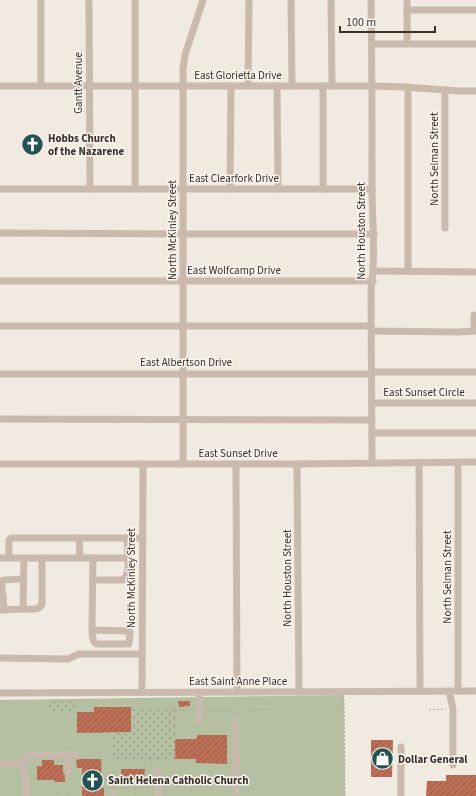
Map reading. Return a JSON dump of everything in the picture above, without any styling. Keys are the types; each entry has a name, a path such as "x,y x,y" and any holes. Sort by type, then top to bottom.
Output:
{"street":[{"path":"41,0 41,86"},
{"name":"Gantt Avenue","path":"89,0 90,189"},
{"path":"136,0 136,189"},
{"name":"North McKinley Street","path":"183,464 183,69 185,55 203,0"},
{"path":"248,0 248,86"},
{"path":"291,0 292,86"},
{"path":"331,0 332,86"},
{"name":"North Houston Street","path":"371,0 372,189 374,234 374,271 371,290 372,463"},
{"path":"407,0 407,44"},
{"path":"407,10 476,10"},
{"path":"372,44 476,44"},
{"name":"East Glorietta Drive","path":"0,86 371,86 476,91"},
{"path":"230,189 231,86"},
{"path":"277,86 278,189"},
{"path":"323,86 323,189"},
{"path":"408,87 408,271"},
{"name":"North Selman Street","path":"445,90 445,228"},
{"name":"East Clearfork Drive","path":"0,189 372,189"},
{"path":"0,233 374,234"},
{"path":"374,271 476,272"},
{"name":"East Wolfcamp Drive","path":"0,281 373,281"},
{"path":"0,326 371,329 449,332 475,331 474,315"},
{"name":"East Albertson Drive","path":"0,374 476,372"},
{"name":"East Sunset Circle","path":"372,403 476,403"},
{"path":"0,419 372,420"},
{"path":"372,433 476,433"},
{"path":"419,462 420,691"},
{"name":"North Selman Street","path":"458,462 458,691"},
{"name":"East Sunset Drive","path":"0,464 297,464 476,462"},
{"name":"North McKinley Street","path":"142,692 143,464"},
{"path":"236,464 238,694"},
{"name":"North Houston Street","path":"297,464 299,692"},
{"path":"80,538 80,558"},
{"path":"93,580 123,580 126,577 128,573 128,538"},
{"path":"9,558 10,539 143,538"},
{"path":"0,558 128,558"},
{"path":"23,609 24,558"},
{"path":"24,579 3,580 1,592 4,595 2,610 38,609 41,607 42,558"},
{"path":"93,558 92,630 94,641 97,644 129,644 130,634"},
{"path":"92,630 128,631 130,634 142,634"},
{"path":"0,658 68,659 79,654 142,654"},
{"path":"450,691 453,709 453,765"},
{"name":"East Saint Anne Place","path":"0,693 199,692 238,694 299,692 476,691"},
{"path":"199,692 199,721"},
{"path":"236,791 238,719"},
{"path":"401,746 401,796"},
{"path":"0,764 21,764 29,755 77,755"},
{"path":"68,755 68,772"},
{"path":"21,764 26,776 26,796"},
{"path":"155,770 158,796"}],"path":[{"path":"238,694 240,710 238,719"},
{"path":"344,695 345,796"},
{"path":"131,707 175,707 175,710 344,709"},
{"path":"429,710 453,709"},
{"path":"175,710 175,759 196,759"},
{"path":"113,759 162,759 162,764"},
{"path":"150,759 155,770"},
{"path":"113,793 135,788 149,788 151,786"},
{"path":"58,788 58,796"},
{"path":"135,788 135,796"},
{"path":"69,789 69,796"}],"green space":[{"path":"344,695 345,796 0,796 0,700"},
{"path":"49,699 76,699 77,712 53,712 49,707"},
{"path":"131,707 175,707 175,759 112,759 112,734 115,734 115,732 131,732"}],"building":[{"path":"178,701 190,701 190,706 179,707"},
{"path":"94,707 131,707 131,732 77,733 77,712 94,712"},
{"path":"197,735 227,735 227,764 196,763 196,759 175,759 175,739 197,739"},
{"name":"Dollar General","path":"371,740 393,740 392,777 371,777"},
{"name":"Saint Helena Catholic Church","path":"101,759 102,788 104,788 104,796 82,796 82,768 77,768 76,760"},
{"path":"42,760 54,760 54,765 63,765 65,782 55,782 54,780 37,780 37,766 42,766"},
{"path":"121,769 145,769 144,780 121,780"},
{"path":"446,775 476,775 476,796 426,796 427,781 446,781"}],"place":[{"name":"Hobbs Church of the Nazarene","path":"32,144"},
{"name":"Dollar General","path":"382,759"},
{"name":"Saint Helena Catholic Church","path":"92,780"}]}
